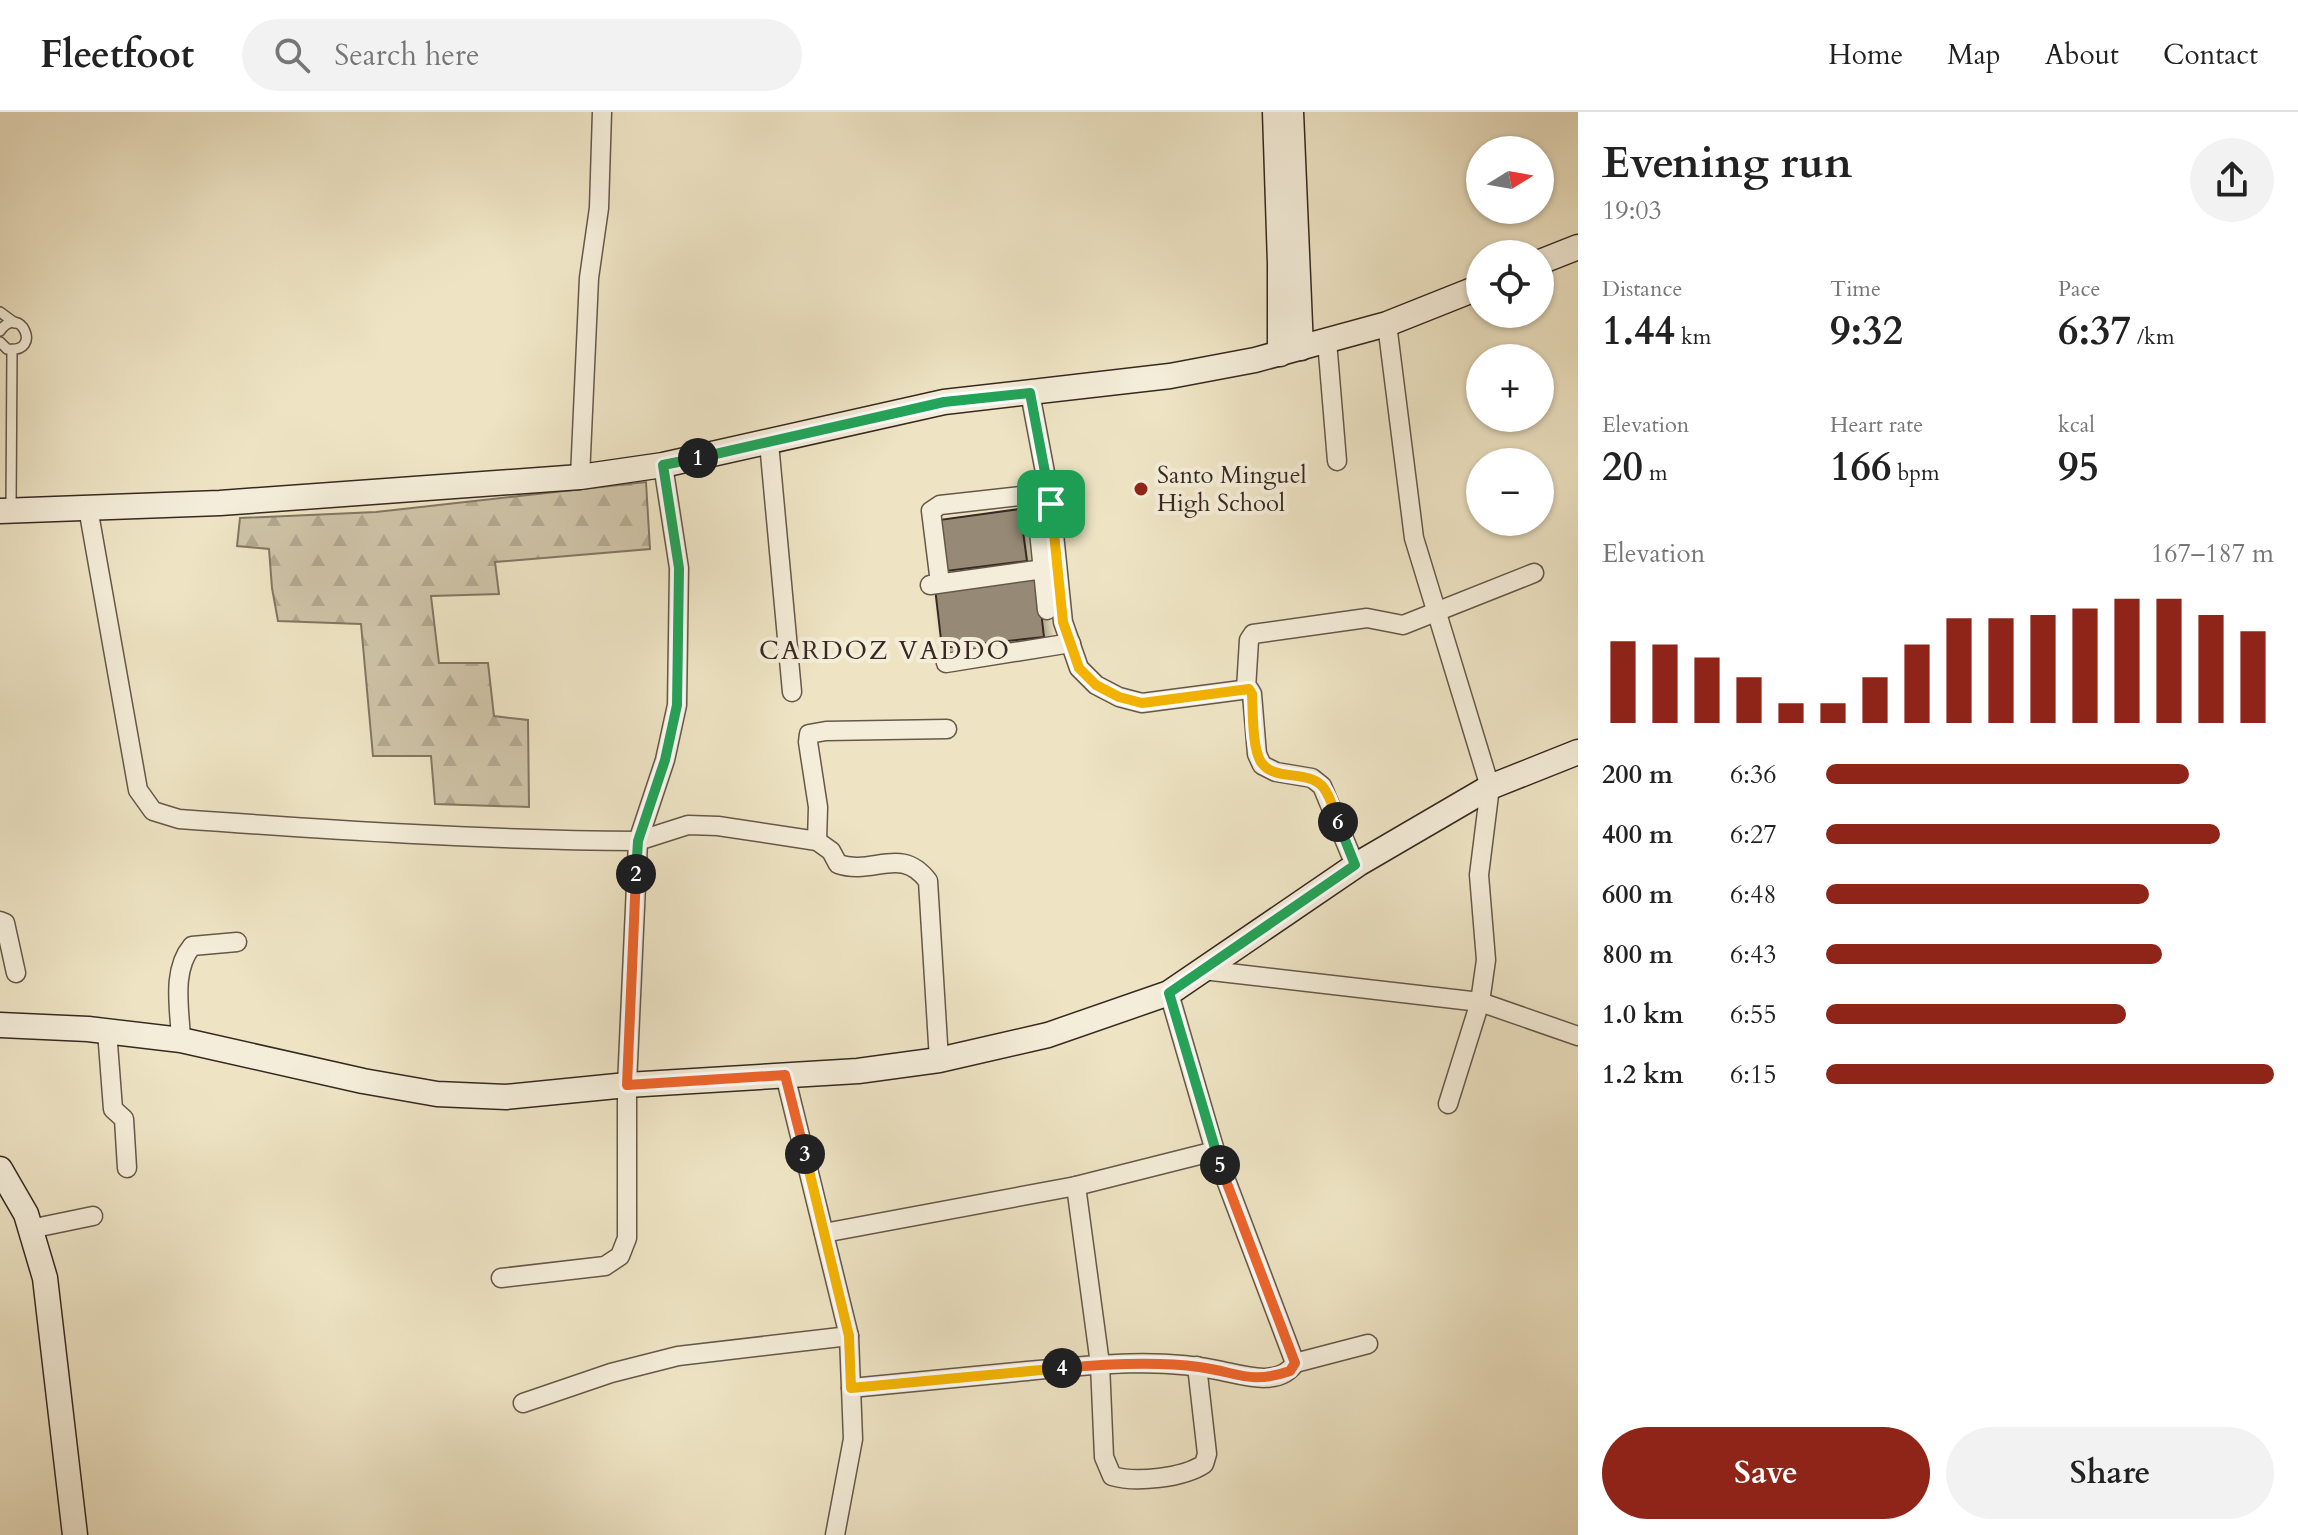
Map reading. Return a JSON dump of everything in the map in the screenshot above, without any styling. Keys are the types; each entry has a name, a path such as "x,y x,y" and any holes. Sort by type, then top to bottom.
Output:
{"main road":[{"path":"1275,112 1280,264 1291,351"},
{"path":"1291,112 1291,351"},
{"path":"1554,256 1578,247"},
{"path":"6,511 220,503 580,477 663,465 944,402 1170,376 1291,351 1387,324 1466,293"},
{"path":"0,1025 107,1031 181,1040 363,1081 437,1094 506,1097 627,1085 858,1071 939,1060 1048,1035 1169,993 1355,865 1490,787 1578,752"},
{"path":"0,1169 26,1214 45,1278 75,1535"}],"street":[{"path":"580,477 589,278 599,208 602,112"},
{"path":"1387,324 1414,538 1490,787 1479,875 1486,960 1480,1002 1448,1104"},
{"path":"1327,341 1337,461"},
{"path":"1030,393 1051,504 1047,610"},
{"path":"769,443 792,692"},
{"path":"501,1278 605,1266 620,1256 627,1238 627,1085 638,841 665,760 677,705 679,568 663,465"},
{"path":"1050,569 935,584 931,511 940,505 1029,495 1036,502 1063,622 1079,668 1096,685 1119,697 1142,703 1246,689 1252,694 1257,754 1262,765 1276,772 1312,778 1322,786 1355,865"},
{"path":"88,508 138,790 153,811 179,819 514,840 638,841 688,825 718,826 817,841 831,851 838,864 851,868 909,863 921,871 928,881 939,1060"},
{"path":"1246,689 1249,640 1253,634 1367,618 1403,625 1534,573"},
{"path":"946,663 1071,643"},
{"path":"817,841 818,807 809,734 947,729"},
{"path":"0,921 5,923 16,973"},
{"path":"181,1040 179,969 184,956 192,946 237,942"},
{"path":"1203,970 1480,1002 1578,1036"},
{"path":"1169,993 1215,1151 1295,1363"},
{"path":"107,1031 113,1109 124,1119 127,1168"},
{"path":"785,1075 849,1336 853,1439 835,1535"},
{"path":"824,1233 1076,1186 1215,1151"},
{"path":"1076,1186 1100,1364 1104,1457 1112,1476 1125,1480 1184,1474 1204,1464 1207,1454 1197,1366"},
{"path":"30,1229 93,1216"},
{"path":"523,1403 611,1373 678,1356 849,1336"},
{"path":"851,1388 1100,1364 1197,1366 1253,1379 1290,1371 1295,1363 1368,1344"}],"lane":[{"path":"0,312 23,327 27,335 24,345 12,350 3,347 0,342"},
{"path":"0,331 6,324 15,323"},
{"path":"6,511 12,350"}],"green space":[{"path":"646,482 650,549 495,562 499,594 431,596 439,663 488,663 494,716 528,720 529,807 435,804 431,756 373,756 361,624 278,621 269,549 237,546 240,518 376,512"}],"building":[{"path":"1020,509 1027,561 946,571 939,520"},
{"path":"1037,576 1044,637 942,648 935,588"}],"place":[{"name":"Santo Minguel High School","path":"1141,489"}],"district":[{"name":"CARDOZ VADDO","path":"885,650"}],"route":[{"path":"1030,393 1051,504 1063,622 1079,668 1096,685 1119,697 1142,703 1249,689 1257,754 1262,765 1276,772 1312,778 1322,786 1355,865 1169,993 1215,1151 1295,1363 1290,1371 1253,1379 1197,1366 1100,1364 851,1388 849,1336 785,1075 627,1085 638,841 665,760 677,705 679,568 663,465 944,402 1030,393"}]}
